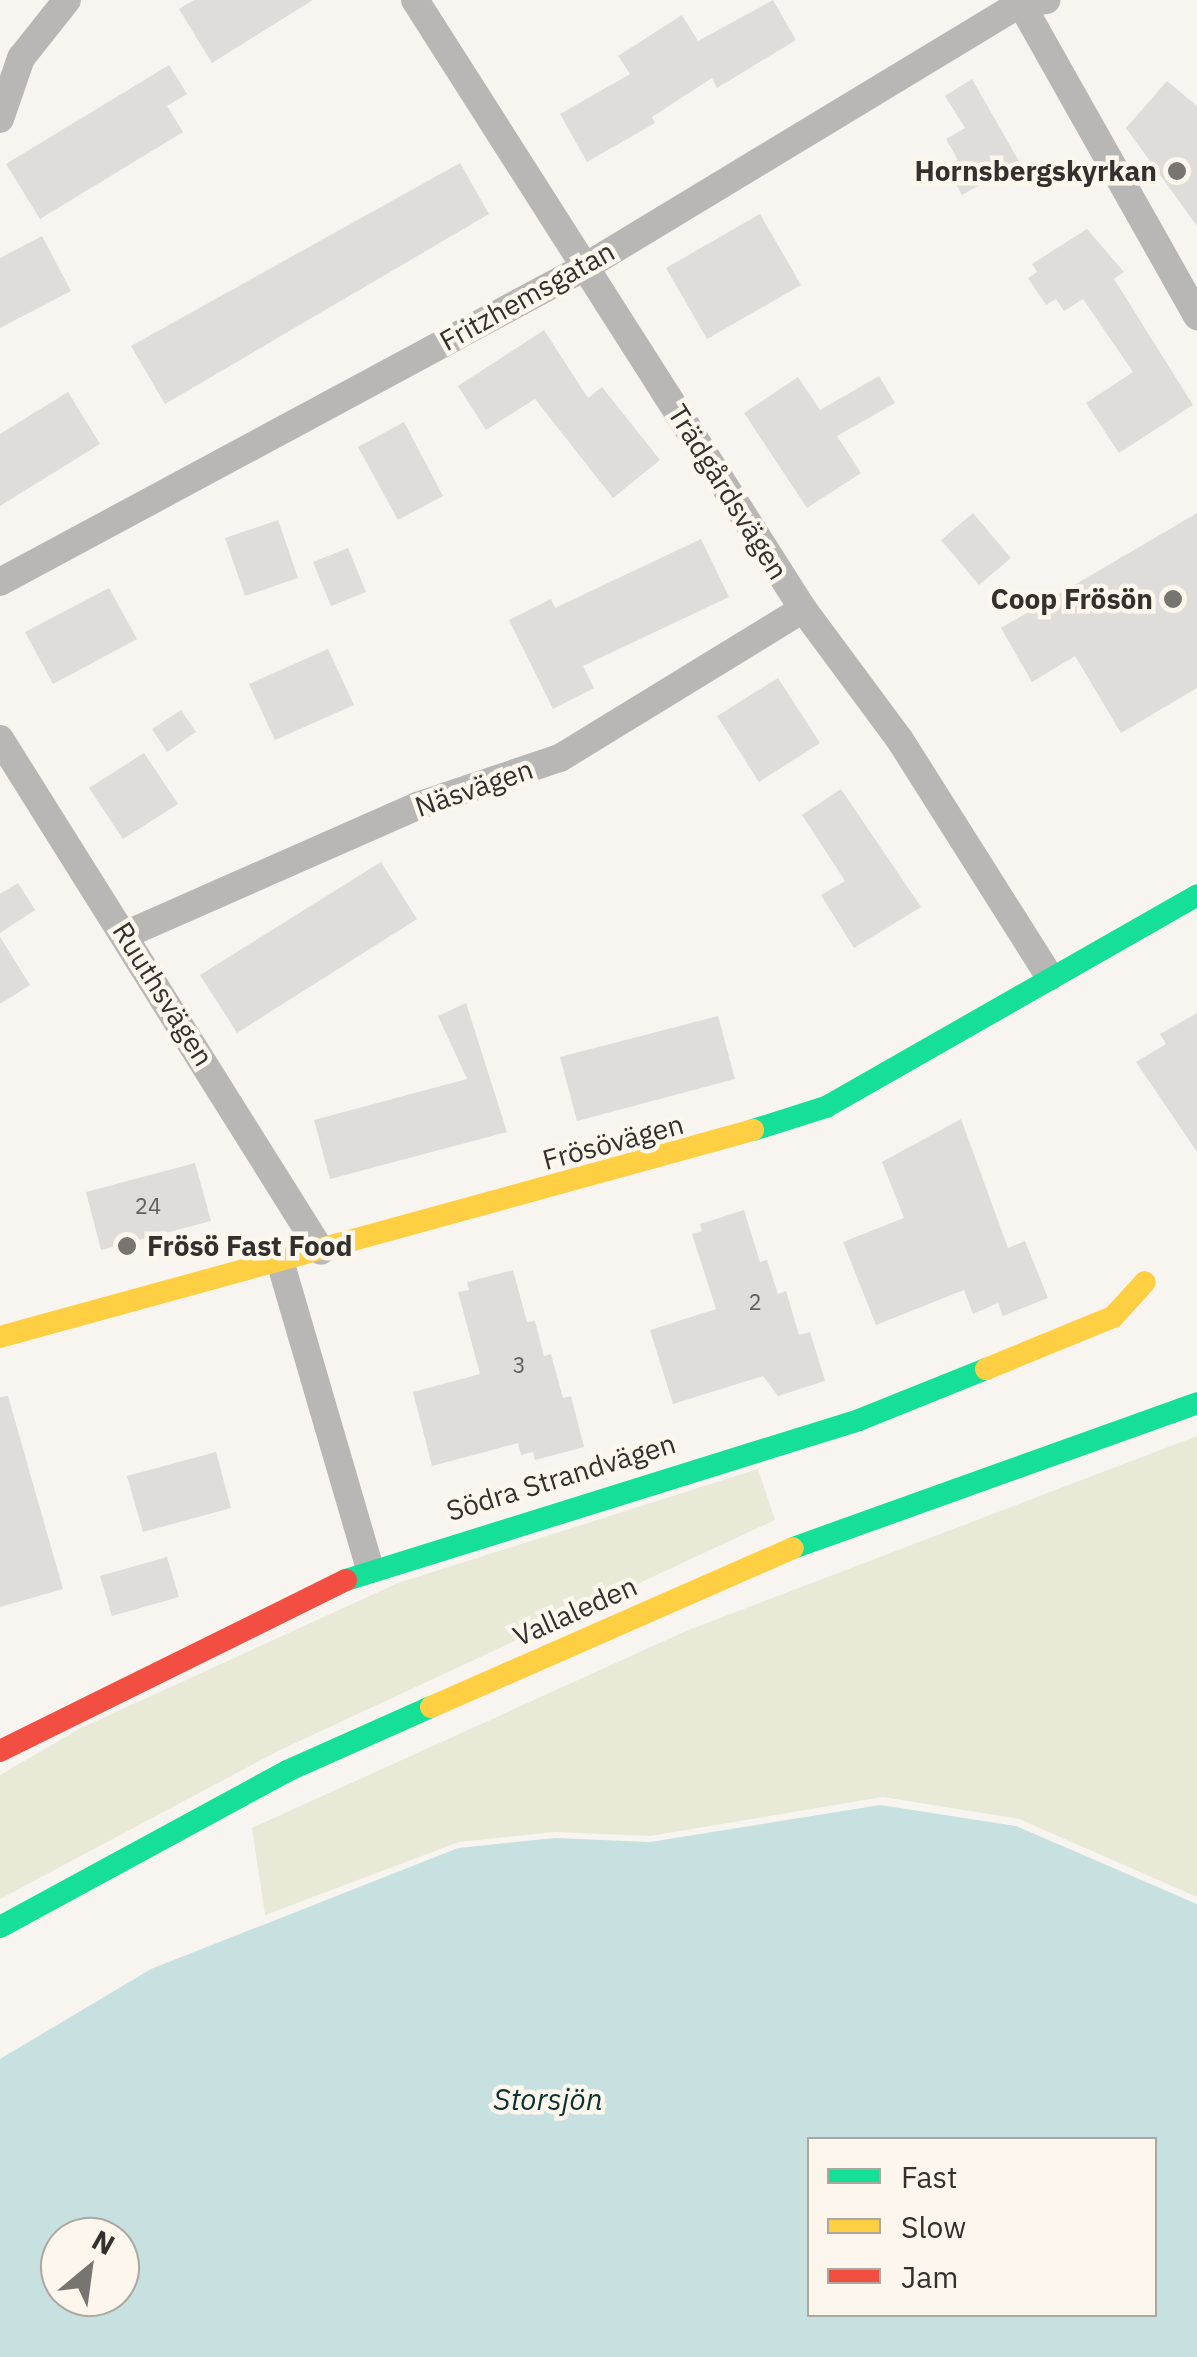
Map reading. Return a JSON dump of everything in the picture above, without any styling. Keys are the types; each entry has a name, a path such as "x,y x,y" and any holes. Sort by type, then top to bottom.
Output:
{"street":[{"path":"0,119 21,58 67,0"},
{"name":"Trädgårdsvägen","path":"415,0 803,609 900,740 1050,977"},
{"name":"Fritzhemsgatan","path":"0,582 585,267 1018,3 1047,0"},
{"path":"1018,3 1197,316"},
{"name":"Näsvägen","path":"127,934 418,806 560,758 803,609"},
{"name":"Ruuthsvägen","path":"0,739 127,934 320,1252"},
{"name":"Frösövägen","path":"0,1337 320,1252 826,1107 1197,895"},
{"path":"280,1261 370,1569"},
{"name":"Södra Strandvägen","path":"0,1752 86,1702 370,1569 859,1420 1114,1317 1145,1282"},
{"name":"Vallaleden","path":"0,1926 287,1771 782,1552 1197,1403"}],"green space":[{"path":"1197,1436 1197,1897 1019,1819 883,1797 650,1836 554,1832 459,1842 265,1915 252,1828 686,1631"},
{"path":"758,1469 775,1520 278,1751 0,1899 0,1775 81,1728 398,1583"}],"water":[{"name":"Storsjön","path":"880,1805 1016,1826 1197,1904 1197,2357 0,2357 0,2059 151,1969 458,1848 555,1838 650,1842"}],"building":[{"path":"194,0 313,0 212,63 179,9"},
{"path":"773,0 796,40 717,88 712,78 652,117 655,123 587,162 560,114 630,74 618,56 682,15 698,41"},
{"path":"169,65 187,94 167,106 183,132 40,219 6,164"},
{"path":"972,79 1020,163 962,195 946,166 958,160 946,139 965,128 945,96"},
{"name":"Hornsbergskyrkan","path":"1167,81 1197,106 1197,226 1126,128"},
{"path":"460,163 489,214 165,404 131,346"},
{"path":"760,214 801,285 707,339 666,268"},
{"path":"1087,229 1124,272 1114,279 1193,405 1119,453 1086,403 1133,372 1083,299 1064,311 1056,299 1046,305 1028,278 1037,272 1032,264"},
{"path":"42,236 71,291 0,328 0,258"},
{"path":"544,330 588,398 602,387 660,460 613,498 535,399 486,430 458,386"},
{"path":"879,376 895,403 837,436 861,473 807,508 744,413 798,377 820,410"},
{"path":"68,392 100,444 0,506 0,434"},
{"path":"404,422 443,496 398,520 358,447"},
{"path":"973,513 1011,558 979,585 941,540"},
{"path":"1197,513 1197,688 1121,733 1075,656 1032,682 1001,628"},
{"path":"278,520 298,578 245,596 225,538"},
{"path":"701,539 729,597 583,666 594,688 553,709 509,620 551,599 555,608"},
{"path":"348,548 366,592 331,606 313,562"},
{"path":"109,588 137,639 53,684 25,632"},
{"path":"328,649 354,705 275,740 249,684"},
{"path":"778,678 820,743 759,782 717,716"},
{"path":"181,710 196,732 167,752 152,729"},
{"path":"144,753 178,804 123,839 89,788"},
{"path":"841,789 921,907 854,948 821,895 845,881 802,815"},
{"path":"381,862 417,919 237,1033 200,975"},
{"path":"18,883 35,910 0,933 0,894"},
{"path":"0,937 30,985 0,1004"},
{"path":"466,1003 507,1132 330,1179 314,1120 467,1079 438,1016"},
{"path":"1197,1013 1197,1152 1136,1062 1166,1044 1160,1034"},
{"path":"718,1016 735,1079 577,1121 560,1057"},
{"path":"961,1119 1008,1248 1025,1241 1048,1298 1003,1316 998,1303 973,1314 964,1290 876,1325 843,1242 904,1218 882,1162"},
{"path":"195,1163 211,1221 101,1250 86,1192"},
{"path":"744,1210 760,1262 767,1260 778,1294 786,1291 799,1335 810,1332 825,1381 778,1396 763,1376 673,1404 650,1330 716,1309 692,1234 702,1231 700,1224"},
{"path":"513,1270 527,1322 535,1321 544,1356 551,1354 563,1398 571,1396 584,1447 535,1460 533,1452 521,1455 518,1443 432,1466 413,1392 480,1374 458,1292 469,1290 467,1282"},
{"path":"8,1396 63,1589 0,1607 0,1397"},
{"path":"216,1452 231,1508 143,1532 127,1476"},
{"path":"167,1557 179,1597 112,1616 100,1576"}],"traffic: fast":[{"path":"753,1130 826,1107 1197,895"},
{"path":"346,1580 859,1420 986,1369"},
{"path":"793,1548 1197,1403"},
{"path":"0,1927 287,1771 431,1707"}],"traffic: slow":[{"path":"0,1337 753,1130"},
{"path":"986,1369 1113,1317 1145,1282"},
{"path":"431,1707 793,1548"}],"traffic: jam":[{"path":"0,1751 346,1580"}],"place":[{"name":"Hornsbergskyrkan","path":"1177,171"},
{"name":"Coop Frösön","path":"1173,599"},
{"name":"Frösö Fast Food","path":"127,1246"}]}
